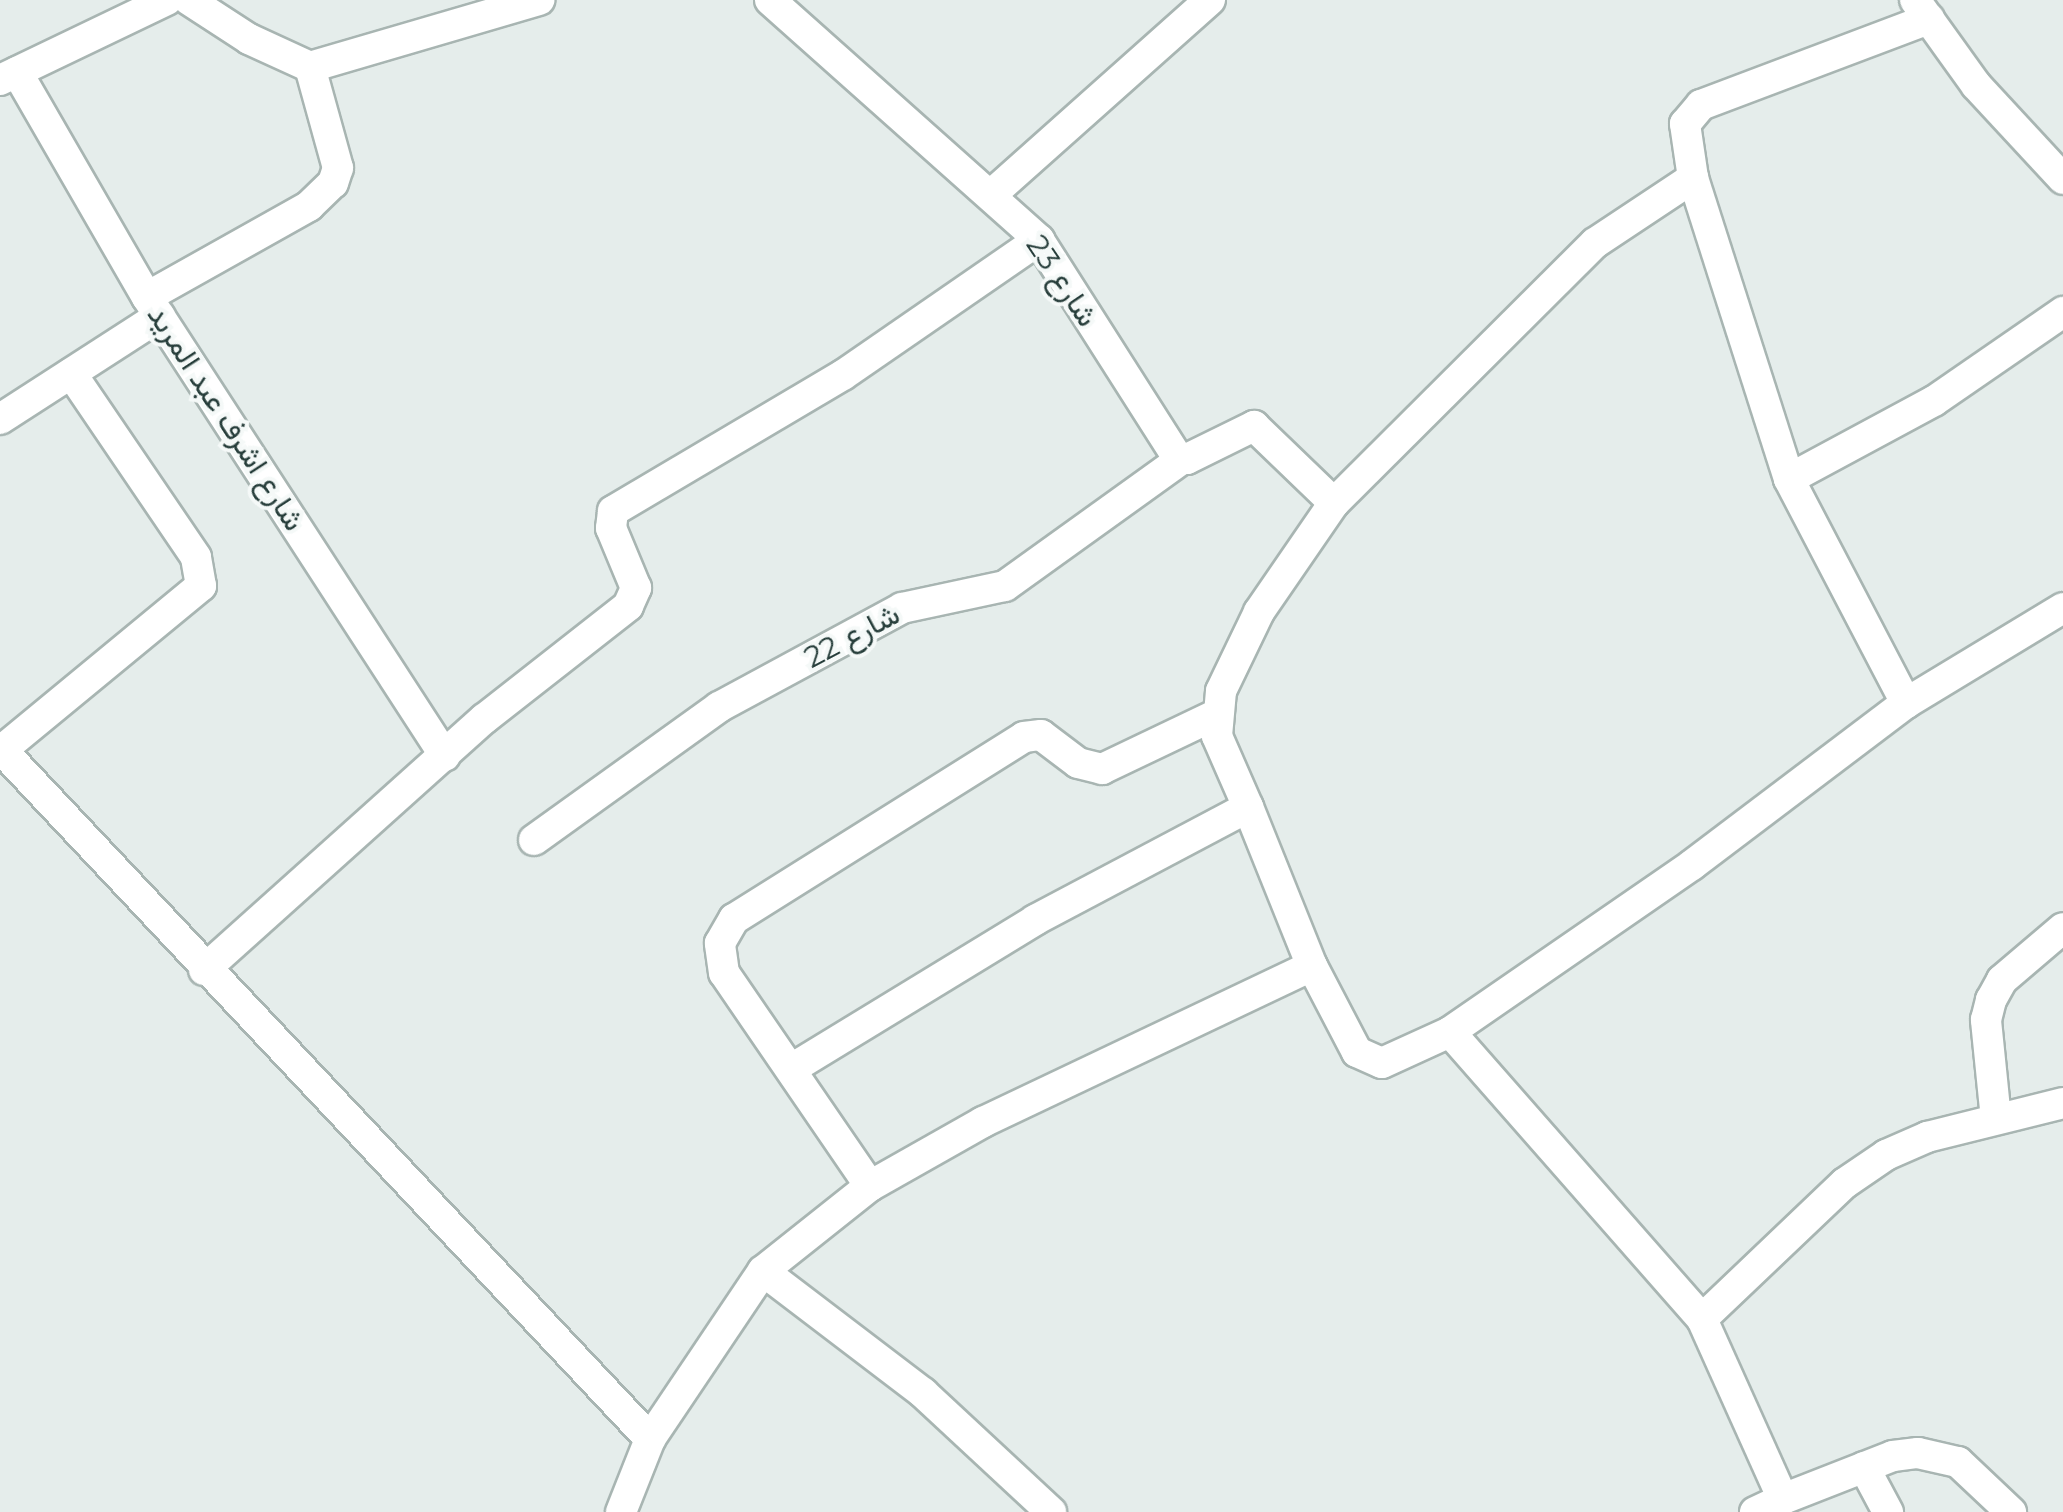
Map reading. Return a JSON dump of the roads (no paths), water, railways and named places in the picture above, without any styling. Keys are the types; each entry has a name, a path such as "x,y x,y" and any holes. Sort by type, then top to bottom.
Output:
{"street":[{"path":"8,76 166,0"},
{"path":"189,0 249,39 310,66 538,0"},
{"name":"شارع 23","path":"770,0 992,194 1038,240 1182,459"},
{"path":"992,194 1210,0"},
{"path":"1906,703 1788,478 1692,178 1685,124 1700,104 1922,10 1976,85 2063,179"},
{"path":"0,419 70,374 154,306 309,206 333,184 338,168 310,66"},
{"name":"شارع اشرف عبد المريد","path":"8,76 445,756"},
{"path":"1692,178 1582,255 1334,504 1259,612 1231,663 1215,715 1221,751 1248,807 1312,966 1346,1036 1369,1061 1404,1056 1450,1032 1633,907 1906,703 2063,608"},
{"path":"204,970 445,756 636,596 611,528 614,510 844,375 1038,240"},
{"path":"1788,478 1934,401 2063,312"},
{"path":"70,374 196,557 202,586 196,597 1,749 204,970 650,1439"},
{"path":"1182,459 1254,426 1334,504"},
{"name":"شارع 22","path":"534,840 719,707 902,608 1005,586 1182,459"},
{"path":"870,1186 793,1068 724,973 720,943 734,919 1024,737 1041,735 1078,763 1102,768 1215,715"},
{"path":"793,1068 1035,920 1248,807"},
{"path":"1996,1118 1986,1020 1991,1000 2002,980 2063,928"},
{"path":"621,1512 650,1439 764,1271 870,1186 968,1130 1312,966"},
{"path":"1450,1032 1702,1318 1769,1506 1893,1456 1932,1454 1966,1468 2011,1512"},
{"path":"1702,1318 1859,1174 1927,1137 2063,1103"},
{"path":"764,1271 923,1393 1051,1512"},
{"path":"1864,1468 1888,1512"}]}
